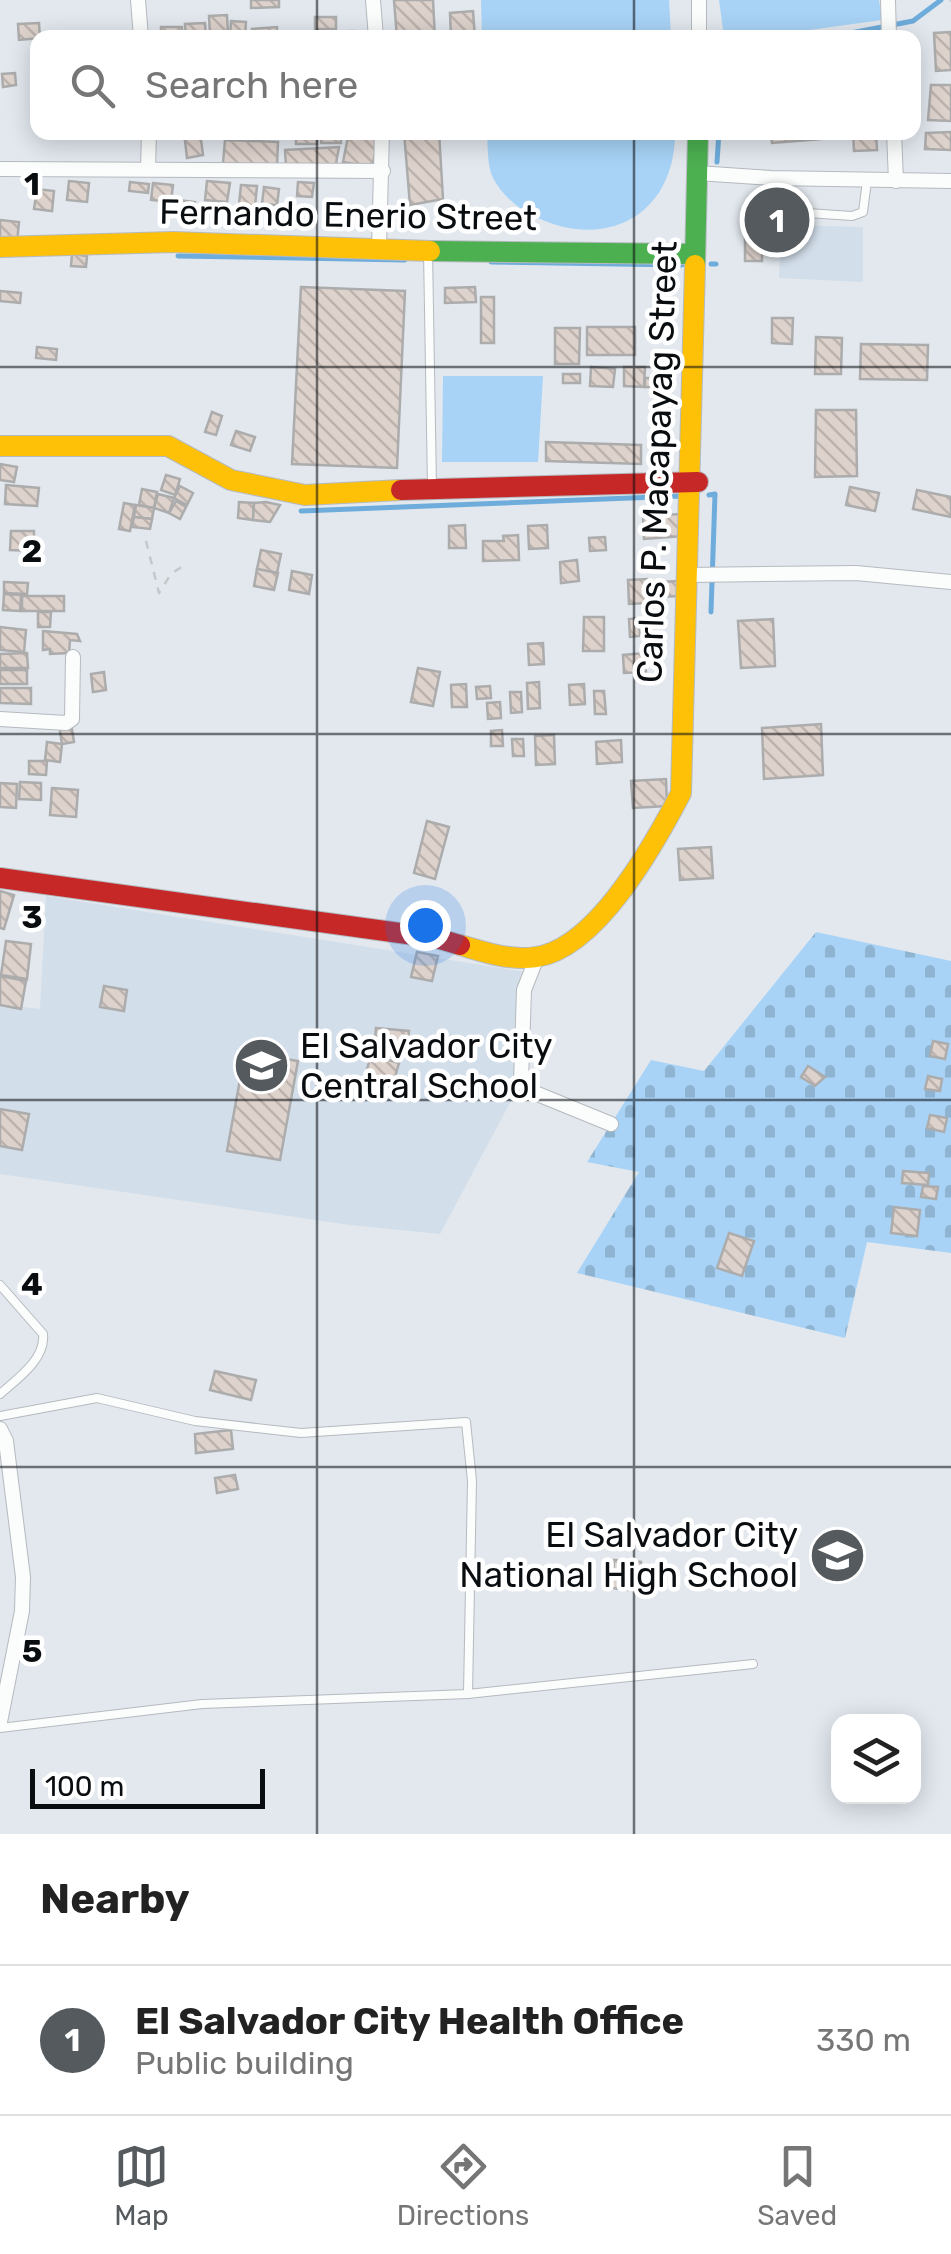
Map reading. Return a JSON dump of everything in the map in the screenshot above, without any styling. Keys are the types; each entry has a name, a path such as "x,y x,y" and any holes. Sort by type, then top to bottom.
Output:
{"street":[{"path":"138,0 140,30"},
{"path":"373,0 375,30"},
{"path":"699,0 699,30"},
{"path":"888,0 889,30"},
{"path":"148,169 149,140"},
{"path":"379,248 382,140"},
{"name":"Carlos P. Macapayag Street","path":"536,957 552,952 612,906 640,872 681,793 687,575 694,482 698,140"},
{"path":"894,140 896,181"},
{"path":"0,168 383,171"},
{"path":"697,173 951,182"},
{"name":"Fernando Enerio Street","path":"0,247 173,242 379,248 429,260 696,254"},
{"path":"0,446 168,446 231,480 305,494 694,482"},
{"path":"687,575 856,573 951,582"},
{"path":"0,718 66,723 72,719 74,657"},
{"path":"0,878 436,938 502,955 536,957 524,990 522,1082 536,1094 611,1124"},
{"path":"0,1429 6,1441 23,1577 22,1611 0,1725"}],"lane":[{"path":"771,178 773,206 777,211 852,216 863,212 867,180"},
{"path":"429,260 432,488"},
{"path":"0,1285 43,1334 44,1344 40,1354 0,1394"},
{"path":"0,1416 97,1398 195,1422 285,1432 466,1422 472,1481 468,1694"},
{"path":"0,1725 202,1704 468,1694 753,1664"}],"path":[{"path":"146,541 159,593 171,574 183,566"}],"shaded area":[{"path":"781,225 863,227 863,282 779,278"},
{"name":"El Salvador City Central School","path":"46,896 525,972 521,1082 440,1234 350,1225 0,1174 0,1004 40,1009"}],"green space":[{"path":"481,0 669,0 671,30 482,30"},
{"path":"719,0 879,0 882,20 810,30 723,30"},
{"path":"487,140 674,140 664,184 651,203 634,218 590,230 565,227 518,207 497,185"},
{"path":"443,376 543,376 538,462 442,462"},
{"path":"816,932 951,961 951,1253 867,1242 845,1338 577,1273 639,1172 587,1162 651,1060 704,1071"}],"building":[{"path":"251,0 279,0 279,7 251,8"},
{"path":"394,0 433,0 435,30 396,30"},
{"path":"473,11 474,30 451,30 450,13"},
{"path":"227,15 228,30 210,30 209,16"},
{"path":"315,17 336,17 336,29 315,29"},
{"path":"231,21 246,22 246,30 230,30"},
{"path":"39,23 39,30 30,30 30,39 19,40 18,24"},
{"path":"205,23 205,30 185,30 185,24"},
{"path":"161,27 182,27 182,30"},
{"path":"951,32 951,70 936,71 934,33"},
{"path":"15,73 16,85 3,87 2,74"},
{"path":"931,85 951,85 951,121 928,120"},
{"path":"951,132 951,150 925,149 926,133"},
{"path":"185,140 201,140 203,155 187,158"},
{"path":"225,140 278,142 277,166 223,163"},
{"path":"296,140 317,140 317,144 296,144"},
{"path":"347,140 378,140 372,167 343,162"},
{"path":"405,140 439,140 443,199 410,205"},
{"path":"853,140 876,140 877,150 854,151"},
{"path":"339,147 335,169 286,167 285,150"},
{"path":"69,181 89,183 87,202 67,200"},
{"path":"207,181 230,183 227,202 205,200"},
{"path":"130,182 149,184 148,193 129,191"},
{"path":"298,182 314,183 312,197 297,196"},
{"path":"153,183 173,185 171,202 151,200"},
{"path":"241,185 257,186 255,206 239,204"},
{"path":"264,187 279,189 277,205 262,204"},
{"path":"37,189 54,191 52,211 34,209"},
{"path":"178,200 195,202 193,218 177,217"},
{"path":"0,220 19,222 17,242 0,240"},
{"path":"745,228 762,228 762,261 745,261"},
{"path":"72,254 87,256 86,267 71,266"},
{"path":"301,287 405,291 397,468 292,464"},
{"path":"475,287 476,302 445,303 445,288"},
{"path":"0,291 21,293 20,303 0,301"},
{"path":"481,297 494,297 494,343 481,343"},
{"path":"772,318 793,318 792,344 772,343"},
{"path":"587,327 635,327 635,355 587,355"},
{"path":"555,328 580,328 579,364 555,364"},
{"path":"816,337 842,338 841,374 815,374"},
{"path":"861,344 928,345 927,380 860,379"},
{"path":"37,347 57,349 56,360 36,358"},
{"path":"591,367 615,369 613,387 590,386"},
{"path":"624,367 645,367 644,387 624,386"},
{"path":"563,374 580,374 580,383 563,383"},
{"path":"645,378 664,378 664,387 645,387"},
{"path":"659,398 668,399 667,419 658,419"},
{"path":"816,410 856,410 857,476 815,477"},
{"path":"212,412 222,416 216,435 205,432"},
{"path":"236,431 255,437 250,451 231,445"},
{"path":"546,442 641,445 641,464 546,461"},
{"path":"0,464 17,467 14,482 0,480"},
{"path":"166,475 180,479 175,495 161,490"},
{"path":"6,485 39,488 37,506 5,504"},
{"path":"180,486 193,493 187,505 174,498"},
{"path":"850,487 879,493 875,511 846,505"},
{"path":"142,489 157,492 154,508 139,505"},
{"path":"917,490 951,497 951,517 913,509"},
{"path":"158,494 174,498 169,513 154,508"},
{"path":"176,501 186,507 180,519 169,513"},
{"path":"239,502 254,503 253,520 238,518"},
{"path":"124,503 135,505 130,531 119,529"},
{"path":"254,503 280,505 270,522 253,520"},
{"path":"136,505 154,508 152,519 134,517"},
{"path":"681,514 682,536 644,539 643,516"},
{"path":"134,517 152,519 150,529 132,527"},
{"path":"465,525 466,548 449,548 449,526"},
{"path":"547,525 548,548 529,549 528,526"},
{"path":"11,531 34,531 34,551 10,550"},
{"path":"518,535 519,560 483,561 483,541 504,541 503,536"},
{"path":"605,537 606,550 590,551 589,538"},
{"path":"261,550 281,554 277,573 257,569"},
{"path":"577,560 579,581 561,583 560,562"},
{"path":"257,569 278,573 274,590 254,586"},
{"path":"292,571 312,575 309,594 289,590"},
{"path":"647,579 648,603 629,604 628,580"},
{"path":"678,581 679,596 659,597 658,582"},
{"path":"4,582 28,583 27,594 4,593"},
{"path":"4,594 21,595 20,611 3,610"},
{"path":"22,596 64,596 64,611 22,611"},
{"path":"38,612 51,612 50,627 38,627"},
{"path":"584,617 604,617 604,651 583,651"},
{"path":"639,618 640,636 630,637 629,619"},
{"path":"773,619 775,666 741,668 738,621"},
{"path":"0,627 26,630 24,652 0,650"},
{"path":"43,631 77,634 80,641 70,640 69,653 50,654 50,649 43,650"},
{"path":"543,643 544,664 529,665 528,644"},
{"path":"27,653 28,668 0,668 0,654"},
{"path":"644,653 646,672 624,673 623,655"},
{"path":"418,668 440,672 433,706 411,702"},
{"path":"0,670 27,670 27,684 0,684"},
{"path":"104,672 106,690 93,692 91,674"},
{"path":"539,682 540,708 528,709 527,683"},
{"path":"466,684 467,707 452,707 451,685"},
{"path":"584,684 585,704 570,705 569,685"},
{"path":"490,686 491,698 477,699 476,687"},
{"path":"0,688 31,688 31,704 0,703"},
{"path":"594,691 604,691 606,714 595,714"},
{"path":"510,692 521,692 522,712 511,713"},
{"path":"500,702 501,718 488,719 487,703"},
{"path":"71,723 74,742 62,744 59,725"},
{"path":"821,724 823,775 764,779 762,728"},
{"path":"502,730 503,746 491,746 491,731"},
{"path":"554,735 555,764 536,765 535,736"},
{"path":"512,739 523,739 524,756 513,756"},
{"path":"621,740 622,762 597,764 596,742"},
{"path":"47,742 62,744 60,762 45,760"},
{"path":"29,761 47,761 46,775 29,774"},
{"path":"666,779 667,806 633,808 631,781"},
{"path":"20,782 41,783 41,800 19,799"},
{"path":"0,783 17,784 16,808 0,807"},
{"path":"52,788 78,790 76,817 50,815"},
{"path":"427,821 449,827 435,879 414,873"},
{"path":"711,847 713,878 680,880 678,849"},
{"path":"0,891 14,895 4,929 0,928"},
{"path":"6,941 31,944 27,979 1,975"},
{"path":"417,952 438,956 432,981 411,977"},
{"path":"0,976 26,981 21,1009 0,1005"},
{"path":"104,986 127,990 124,1011 100,1007"},
{"path":"376,1028 409,1031 406,1054 374,1050"},
{"path":"933,1041 948,1044 945,1059 930,1056"},
{"path":"245,1052 298,1061 280,1160 227,1151"},
{"path":"371,1055 399,1063 392,1087 364,1080"},
{"path":"808,1066 825,1077 815,1086 801,1077"},
{"path":"928,1076 942,1079 940,1091 925,1089"},
{"path":"0,1109 29,1114 22,1150 0,1146"},
{"path":"930,1115 947,1118 944,1132 927,1128"},
{"path":"903,1171 929,1173 928,1185 902,1183"},
{"path":"923,1186 938,1187 936,1199 921,1197"},
{"path":"894,1207 920,1210 917,1236 891,1233"},
{"path":"729,1233 754,1241 742,1276 717,1268"},
{"path":"215,1371 256,1380 251,1400 210,1390"},
{"path":"231,1430 233,1449 196,1453 195,1434"},
{"path":"235,1475 238,1489 217,1493 215,1478"},
{"path":"835,1549 851,1550 850,1570 833,1569"},
{"path":"614,1560 641,1562 638,1591 612,1588"}],"waterway":[{"path":"866,30 913,21 941,0"},
{"path":"717,162 718,140"},
{"path":"178,256 405,260"},
{"path":"491,262 682,265"},
{"path":"711,264 716,264"},
{"path":"709,495 715,494 711,612"},
{"path":"301,511 682,496"}],"traffic: fast":[{"path":"695,265 698,140"},
{"path":"430,251 695,254"}],"traffic: slow":[{"path":"0,247 173,242 430,251"},
{"path":"460,945 526,958 559,949 581,935 622,890 681,793 695,265"},
{"path":"0,446 168,446 231,480 305,495 401,490"}],"traffic: jam":[{"path":"401,490 698,482"},
{"path":"0,878 436,938 460,945"}],"place":[{"name":"El Salvador City Health Office","path":"777,220"},
{"name":"El Salvador City Central School","path":"261,1066"},
{"name":"El Salvador City National High School","path":"837,1555"}]}
